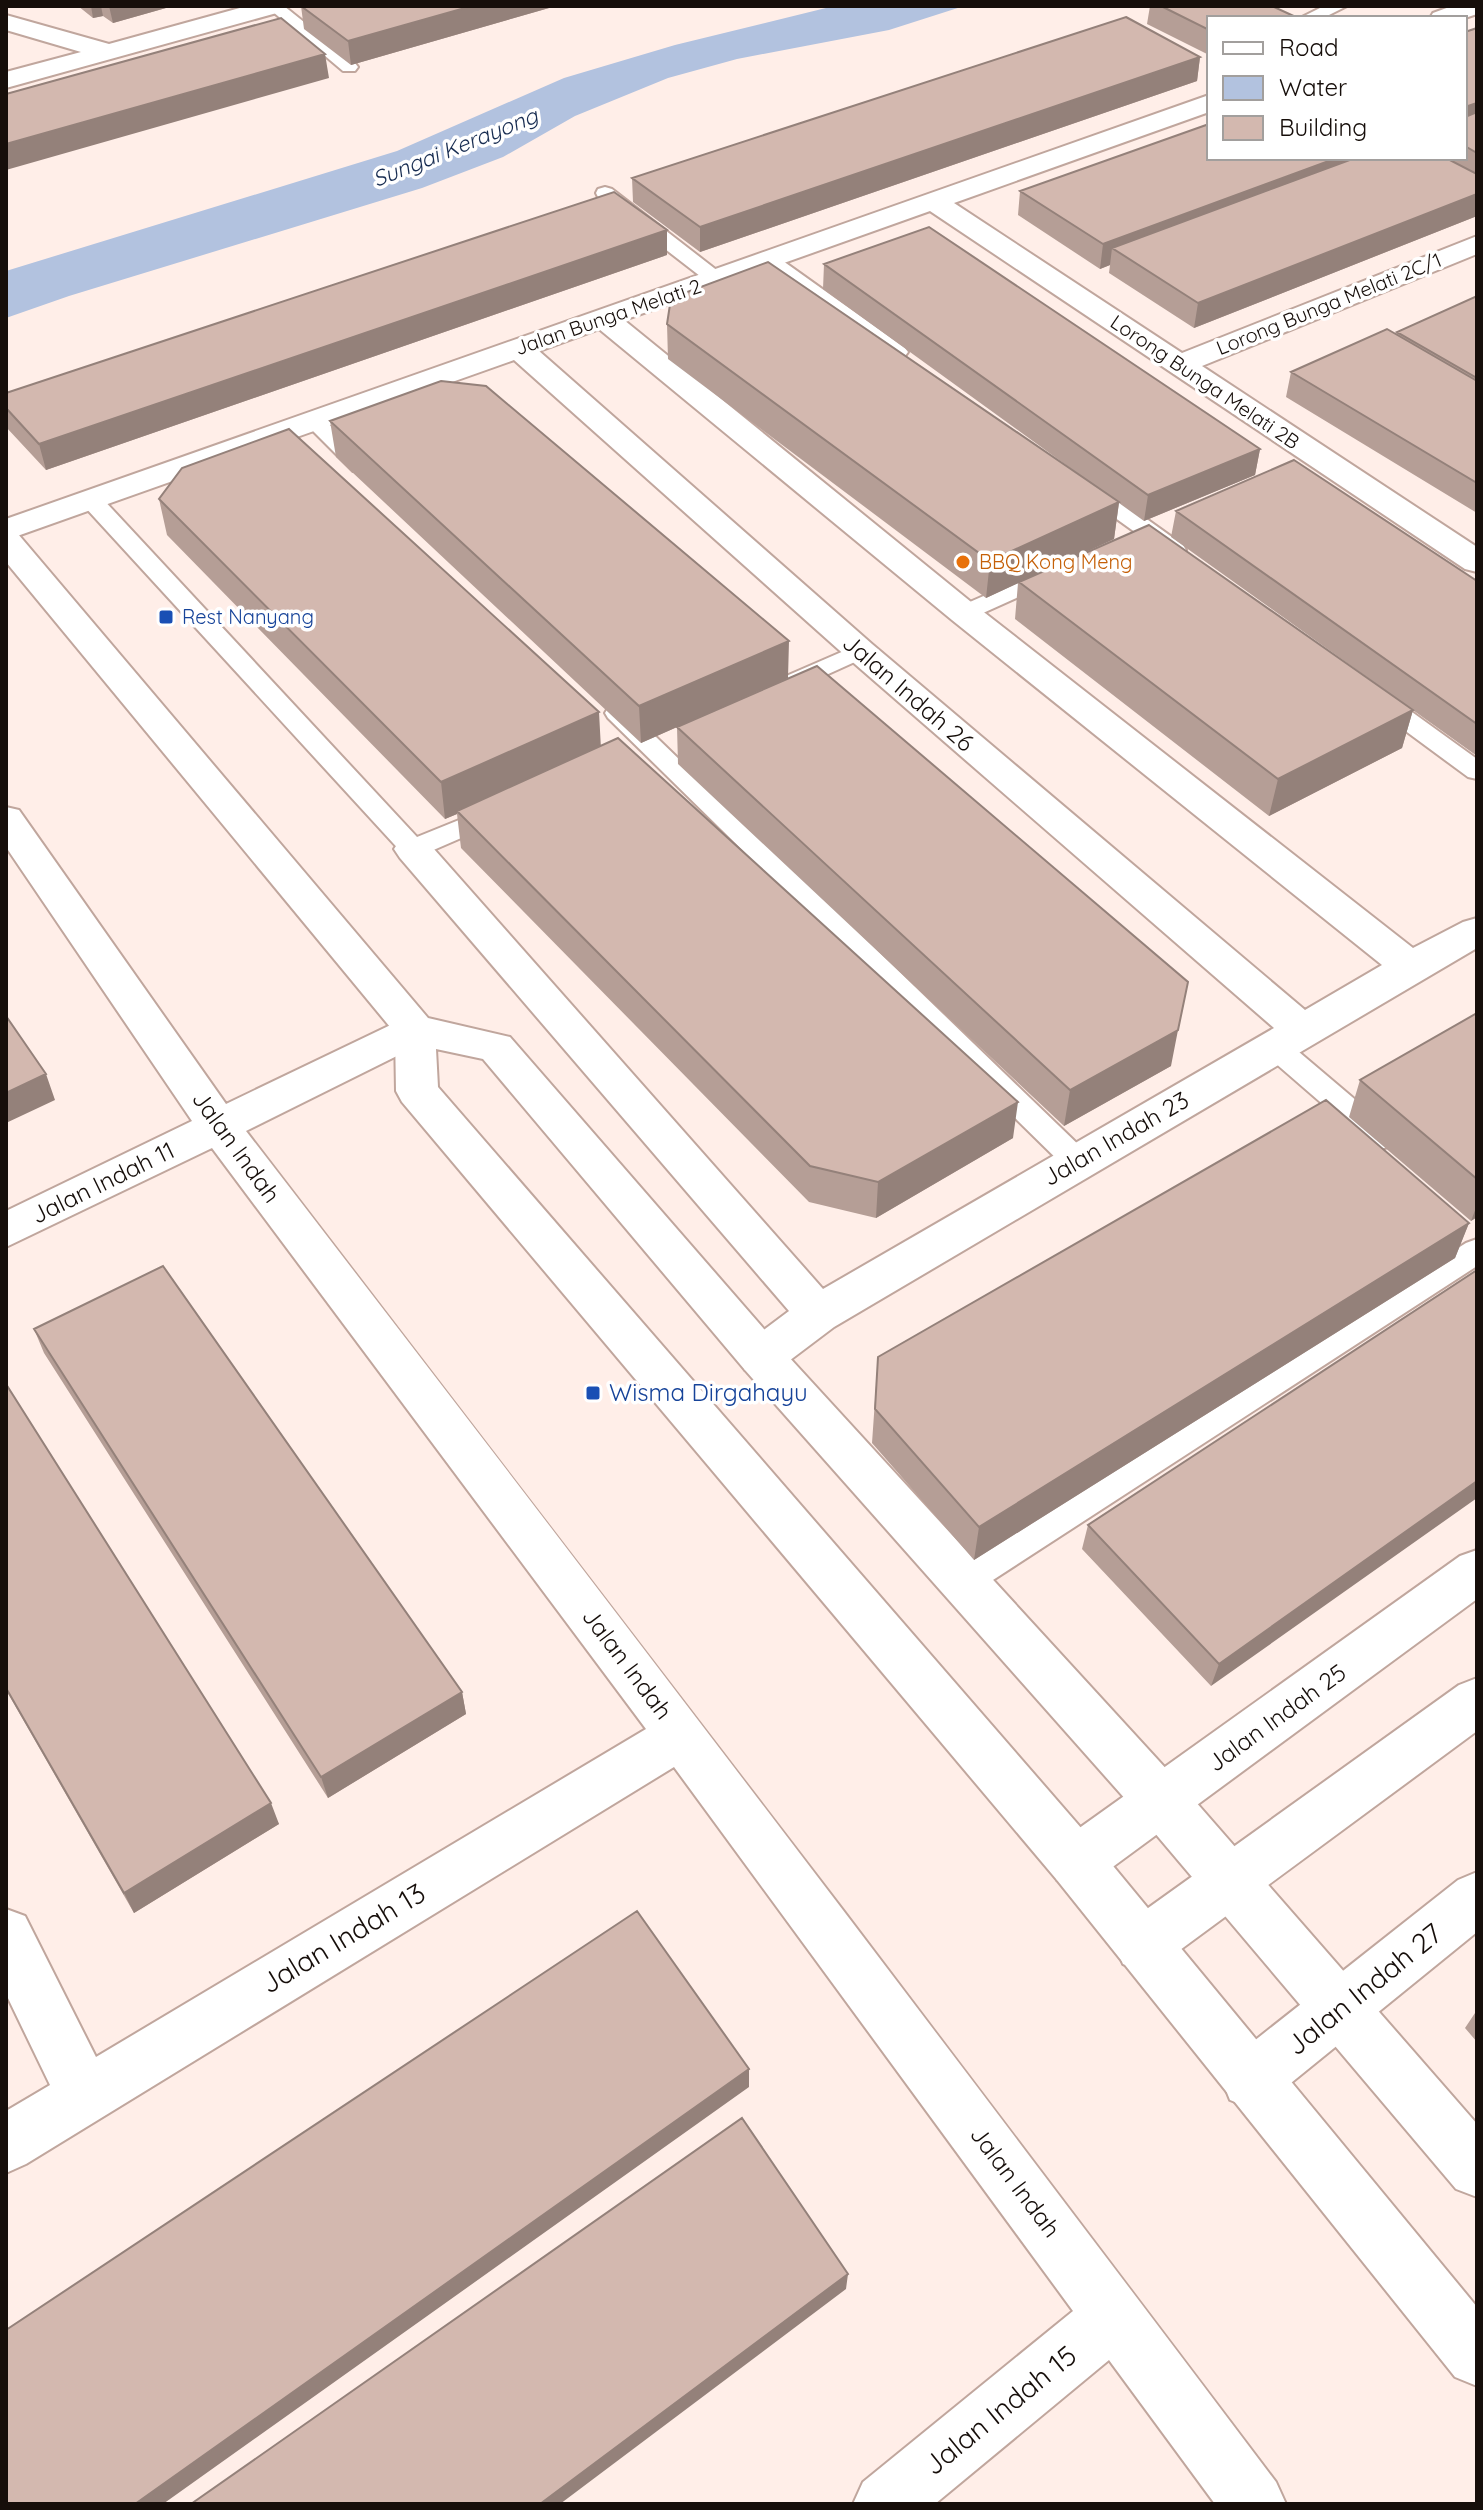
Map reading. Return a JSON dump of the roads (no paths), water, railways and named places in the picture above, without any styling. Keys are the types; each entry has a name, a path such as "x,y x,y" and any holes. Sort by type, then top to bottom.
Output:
{"street":[{"path":"6,80 275,6"},
{"path":"1448,16 1475,6"},
{"path":"6,22 109,52"},
{"name":"Jalan Bunga Melati 2","path":"6,530 1207,104"},
{"name":"Lorong Bunga Melati 2B","path":"934,202 1477,562"},
{"name":"Lorong Bunga Melati 2C/1","path":"1180,364 1471,252"},
{"path":"603,318 964,613 1410,967"},
{"name":"Jalan Indah 26","path":"519,349 860,651 1289,1039"},
{"path":"6,541 415,1030 417,1091 1076,1862 1250,2080 1477,2355"},
{"name":"Jalan Indah","path":"6,819 219,1127 681,1735 1254,2504"},
{"path":"413,849 818,1314"},
{"name":"Jalan Indah 23","path":"761,1357 818,1314 1410,967 1477,931"},
{"path":"415,1030 496,1047 761,1357 1162,1802 1477,2168"},
{"name":"Jalan Indah 11","path":"6,1230 415,1030"},
{"name":"Jalan Indah 25","path":"1076,1862 1477,1571"},
{"path":"1142,1945 1477,1701"},
{"name":"Jalan Indah 13","path":"6,2144 681,1735"},
{"name":"Jalan Indah 27","path":"1250,2080 1477,1898"},
{"path":"6,1935 84,2094"},
{"name":"Jalan Indah 15","path":"885,2504 1115,2316"}],"lane":[{"path":"275,6 349,67"},
{"path":"1313,16 1339,6"},
{"path":"605,193 716,279"},
{"path":"769,260 921,368"},
{"path":"315,422 382,487"},
{"path":"1290,471 1318,459"},
{"path":"1072,476 1198,567"},
{"path":"92,501 413,849 525,801"},
{"path":"1119,543 1176,518"},
{"path":"964,613 1077,562"},
{"path":"762,695 860,651"},
{"path":"1363,688 1477,771"},
{"path":"594,692 1077,1161"},
{"path":"622,758 678,733"},
{"path":"1289,1039 1406,1159"},
{"path":"964,1581 1477,1251"}],"water":[{"name":"Sungai Kerayong","path":"834,6 964,6 889,30 737,59 668,78 575,116 503,157 422,188 6,318 6,271 397,151 564,78 675,45"}],"place":[{"name":"BBQ Kong Meng","path":"963,562"},
{"name":"Rest Nanyang","path":"166,617"},
{"name":"Wisma Dirgahayu","path":"593,1393"}]}
